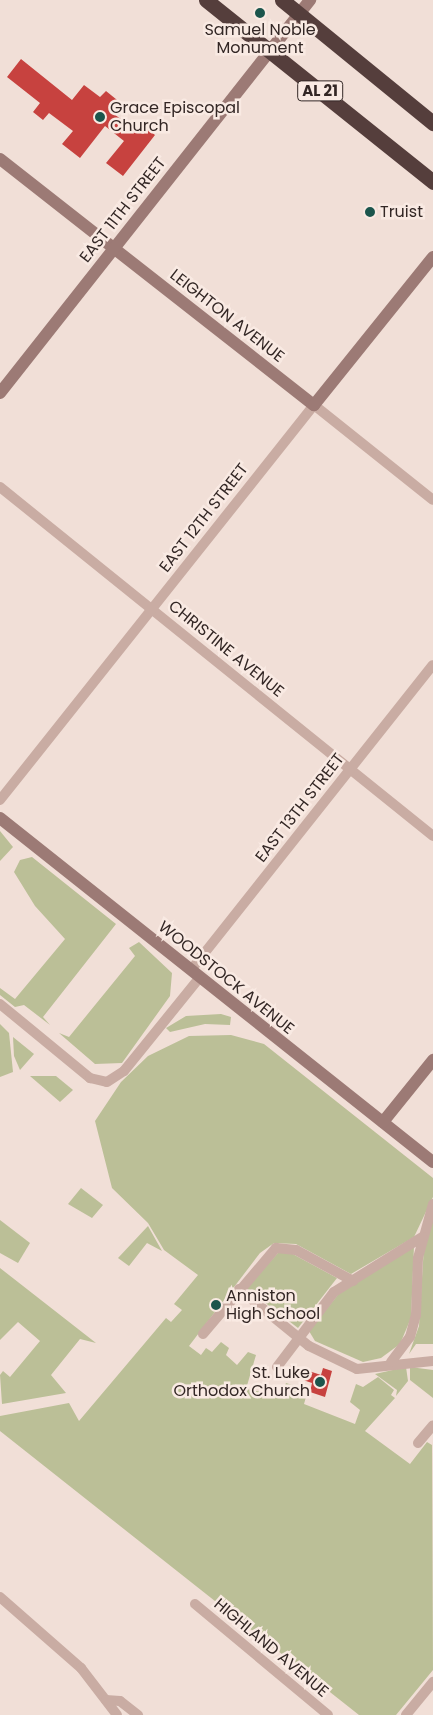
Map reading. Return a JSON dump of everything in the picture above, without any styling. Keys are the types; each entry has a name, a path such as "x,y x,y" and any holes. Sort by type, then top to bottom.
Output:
{"highway":[{"name":"AL 21","path":"206,0 268,52 433,182"},
{"name":"AL 21","path":"282,0 433,123"}],"street":[{"name":"EAST 11TH STREET","path":"0,394 310,0"},
{"name":"LEIGHTON AVENUE","path":"0,159 433,500"},
{"name":"EAST 12TH STREET","path":"0,800 433,257"},
{"name":"CHRISTINE AVENUE","path":"0,488 433,836"},
{"name":"EAST 13TH STREET","path":"0,1004 90,1078 107,1082 124,1071 195,973 350,769 433,665"},
{"name":"WOODSTOCK AVENUE","path":"0,818 433,1162"},
{"path":"382,1122 433,1060"},
{"path":"392,1362 410,1337 416,1315 422,1237 433,1204"},
{"path":"277,1367 334,1292 422,1237"},
{"path":"203,1334 239,1289 276,1248 296,1250 353,1281"},
{"path":"239,1289 298,1338 356,1369 392,1362 433,1361"},
{"path":"418,1443 433,1425"},
{"path":"0,1597 81,1668 117,1715"},
{"name":"HIGHLAND AVENUE","path":"195,1604 328,1715"},
{"path":"406,1715 433,1682"},
{"path":"106,1700 120,1701 138,1715"}],"green space":[{"path":"0,831 13,847 0,861"},
{"path":"32,857 116,924 43,1017 50,1025 24,1005 15,1007 0,995 0,988 15,999 65,939 35,906 14,872 20,860"},
{"path":"139,942 172,973 170,996 122,1063 95,1064 59,1033 69,1037 135,956 129,948"},
{"path":"221,1014 231,1017 230,1025 205,1024 170,1032 166,1028 186,1016"},
{"path":"0,1024 9,1033 13,1072 0,1077"},
{"path":"231,1035 264,1044 433,1178 433,1197 414,1237 351,1274 296,1244 274,1243 260,1253 189,1346 201,1355 206,1348 212,1352 221,1342 229,1348 226,1355 237,1365 248,1352 256,1355 246,1389 281,1396 286,1383 308,1390 304,1404 355,1424 360,1410 350,1402 356,1384 363,1387 378,1377 394,1390 391,1395 395,1398 365,1431 410,1464 427,1442 432,1445 433,1670 396,1715 359,1715 0,1431 0,1416 69,1403 79,1421 166,1318 171,1322 182,1310 174,1304 198,1275 164,1250 148,1223 112,1188 95,1121 121,1082 148,1056 189,1036"},
{"path":"13,1037 34,1054 20,1070 14,1056"},
{"path":"30,1076 56,1076 73,1090 60,1102"},
{"path":"81,1188 103,1205 92,1218 68,1204"},
{"path":"433,1217 433,1344 416,1344 409,1354 419,1326 424,1246"},
{"path":"0,1220 30,1243 18,1263 0,1253"},
{"path":"148,1226 162,1251 147,1243 129,1266 118,1258"},
{"path":"414,1246 411,1318 400,1344 381,1358 363,1362 315,1341 309,1331 341,1291"},
{"path":"279,1252 289,1252 337,1278 298,1328 246,1288"},
{"path":"0,1268 96,1343 80,1339 51,1375 66,1393 2,1404 0,1375 3,1371 10,1377 40,1341 18,1322 0,1340"},
{"path":"406,1367 408,1381 396,1396 397,1390 375,1374"},
{"path":"410,1367 433,1370 433,1398 410,1380"}],"building":[{"name":"Grace Episcopal Church","path":"21,59 72,100 84,85 100,97 106,91 122,104 114,114 134,129 139,122 155,135 123,176 106,163 124,141 105,126 80,158 62,144 73,131 49,113 43,120 33,112 40,103 7,77"},
{"name":"St. Luke Orthodox Church","path":"291,1365 321,1375 323,1368 332,1371 325,1397 310,1392 312,1383 288,1375"}],"place":[{"name":"Samuel Noble Monument","path":"260,13"},
{"name":"Grace Episcopal Church","path":"100,117"},
{"name":"Truist","path":"370,212"},
{"name":"Anniston High School","path":"216,1305"},
{"name":"St. Luke Orthodox Church","path":"320,1382"}]}
